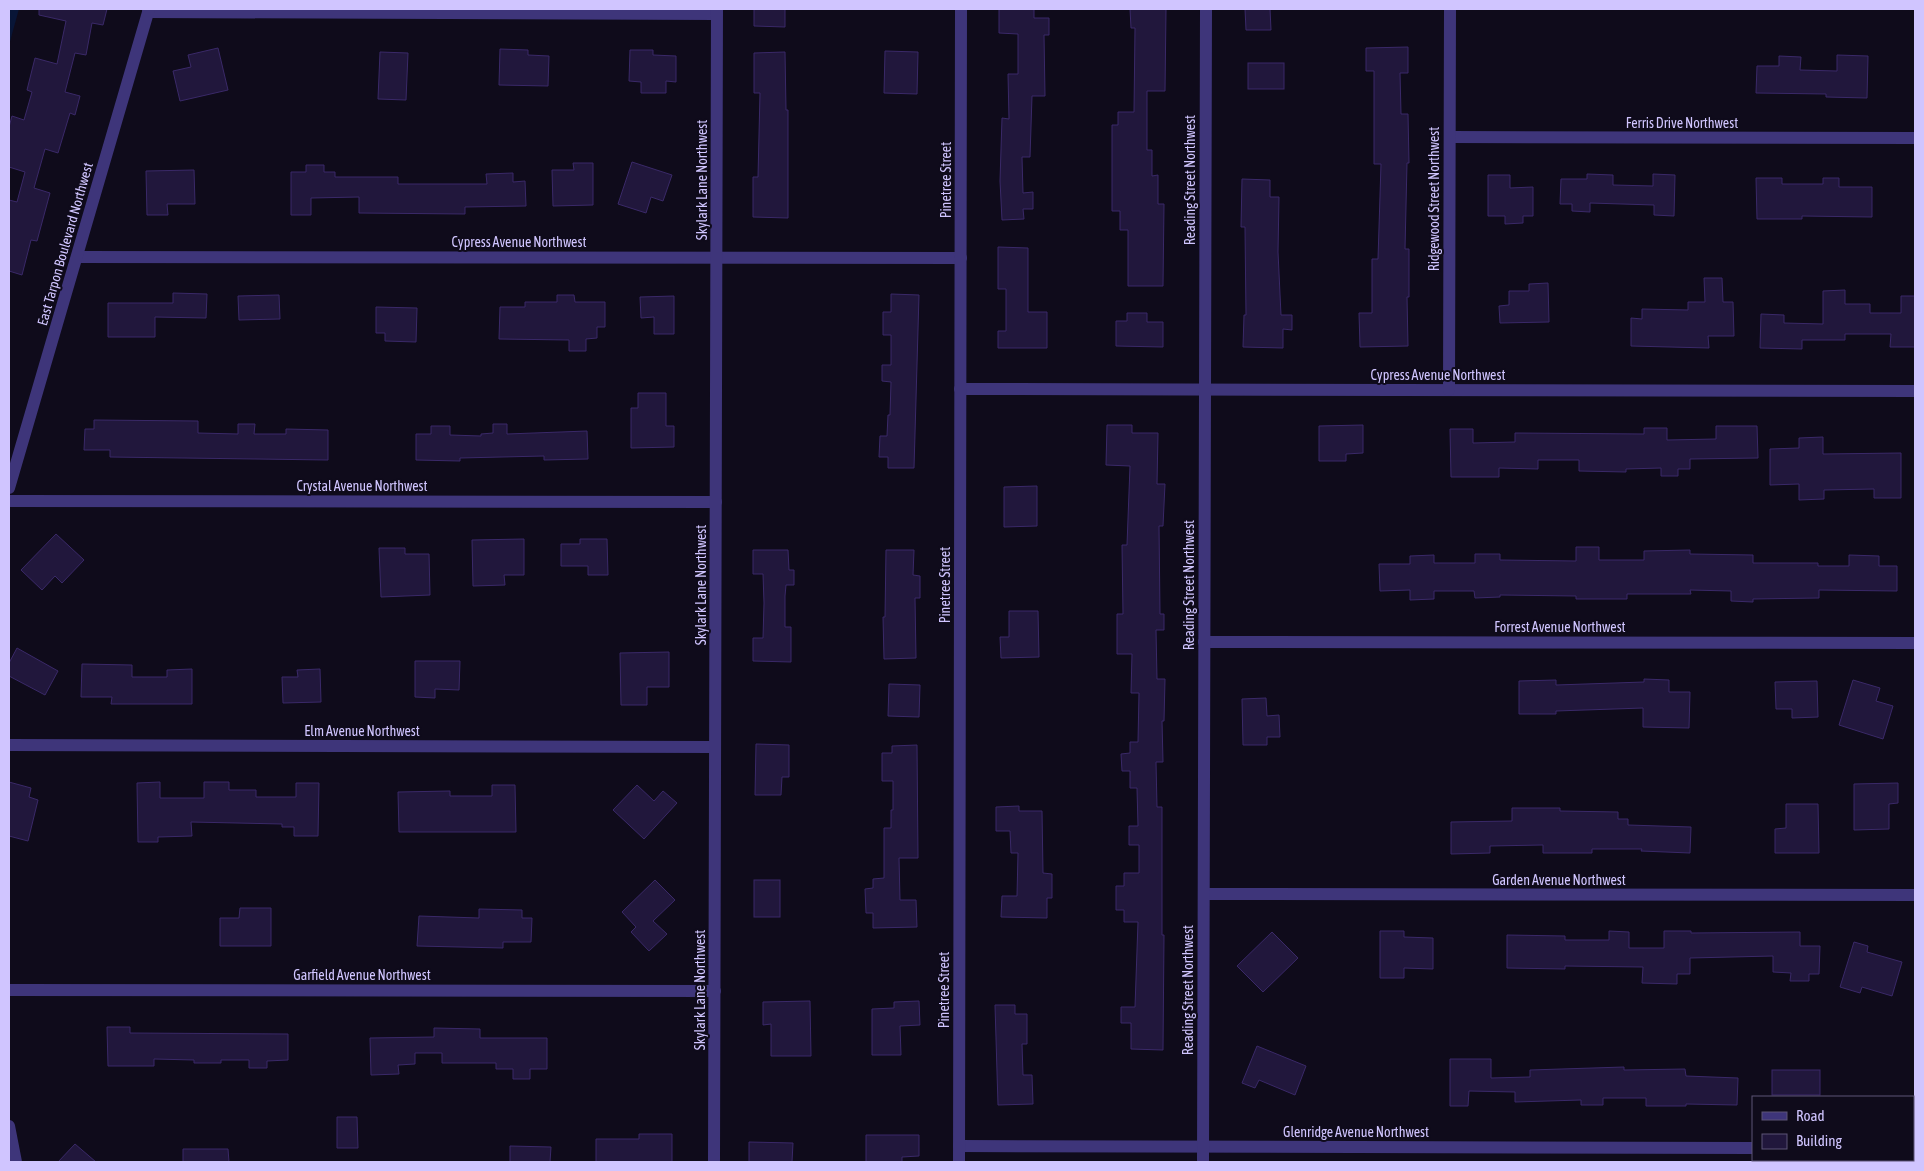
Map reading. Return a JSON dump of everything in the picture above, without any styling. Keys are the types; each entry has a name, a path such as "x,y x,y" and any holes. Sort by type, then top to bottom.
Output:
{"street":[{"name":"Pinetree Street","path":"958,1162 961,9"},
{"name":"Reading Street Northwest","path":"1203,1162 1206,9"},
{"name":"Ridgewood Street Northwest","path":"1449,390 1450,9"},
{"path":"149,11 717,11"},
{"name":"East Tarpon Boulevard Northwest","path":"9,488 149,11"},
{"name":"Skylark Lane Northwest","path":"714,1162 717,11"},
{"name":"Ferris Drive Northwest","path":"1450,137 1915,138"},
{"name":"Cypress Avenue Northwest","path":"77,257 961,258"},
{"name":"Cypress Avenue Northwest","path":"960,388 1915,391"},
{"name":"Crystal Avenue Northwest","path":"9,501 716,502"},
{"name":"Forrest Avenue Northwest","path":"1204,642 1915,643"},
{"name":"Elm Avenue Northwest","path":"9,745 715,747"},
{"name":"Garden Avenue Northwest","path":"1204,894 1915,895"},
{"name":"Garfield Avenue Northwest","path":"9,990 715,991"},
{"path":"9,1126 16,1162"},
{"name":"Glenridge Avenue Northwest","path":"958,1146 1752,1148"}],"water":[{"path":"9,9 19,9 9,45"}],"building":[{"path":"39,9 107,9 103,25 92,23 86,55 75,53 65,92 80,96 75,115 70,113 58,153 45,149 34,188 50,193 37,241 31,240 22,275 9,271 9,200 17,202 25,172 9,167 9,127 12,116 24,120 32,92 27,90 35,58 57,64 66,21 39,15"},
{"path":"754,9 785,9 785,27 754,26"},
{"path":"999,9 1034,9 1034,18 1049,18 1049,35 1044,35 1045,96 1032,96 1030,157 1022,157 1023,193 1033,192 1033,209 1023,209 1024,219 1002,220 1000,181 1002,118 1009,119 1008,74 1018,74 1018,34 999,33"},
{"path":"1130,9 1166,9 1165,91 1147,91 1147,150 1152,150 1152,176 1158,175 1158,204 1164,204 1163,286 1128,286 1128,230 1120,230 1120,211 1112,211 1112,125 1118,125 1118,112 1134,112 1135,28 1131,28"},
{"path":"1245,9 1270,9 1271,30 1246,30"},
{"path":"1408,47 1408,73 1400,73 1401,114 1408,114 1409,163 1407,163 1405,249 1409,249 1409,297 1407,297 1408,346 1360,347 1359,313 1372,313 1372,259 1378,259 1381,164 1374,164 1374,71 1366,71 1366,48"},
{"path":"218,48 228,90 180,101 173,71 191,67 188,55"},
{"path":"500,49 528,50 528,55 549,56 548,86 499,85"},
{"path":"630,50 653,50 653,55 676,56 676,82 666,81 666,93 641,93 641,82 629,81"},
{"path":"885,51 918,52 917,94 884,93"},
{"path":"380,52 408,53 406,100 378,99"},
{"path":"785,52 786,110 788,110 788,218 753,217 753,177 758,177 760,93 754,93 754,53"},
{"path":"1837,55 1868,56 1867,98 1826,97 1826,94 1756,93 1757,66 1779,66 1779,56 1801,57 1800,70 1837,71"},
{"path":"1248,63 1284,63 1284,89 1248,89"},
{"path":"632,162 672,175 663,201 651,197 646,213 618,204"},
{"path":"573,163 593,163 593,205 553,206 552,170 574,170"},
{"path":"306,165 324,165 324,172 335,172 335,177 398,177 398,184 487,184 486,174 513,173 513,182 525,181 526,206 465,207 465,214 359,213 359,197 311,198 311,215 291,215 291,172 306,172"},
{"path":"194,170 195,204 167,204 168,215 147,215 146,171"},
{"path":"1587,174 1613,175 1613,185 1653,186 1653,174 1675,175 1674,216 1654,215 1654,205 1590,203 1590,212 1572,211 1572,204 1560,204 1561,179 1587,179"},
{"path":"1488,175 1510,175 1510,188 1533,187 1533,216 1523,216 1523,223 1505,224 1505,216 1488,216"},
{"path":"1756,178 1782,178 1782,184 1823,184 1823,178 1839,178 1839,187 1872,187 1872,217 1802,216 1802,219 1757,219"},
{"path":"1242,179 1270,180 1270,197 1279,197 1278,252 1281,315 1292,315 1292,330 1283,329 1283,348 1243,347 1244,315 1246,315 1245,227 1241,227"},
{"path":"998,247 1028,248 1028,312 1047,312 1047,348 998,348 998,331 1006,331 1006,289 998,289"},
{"path":"1704,278 1722,278 1723,302 1733,302 1734,336 1708,336 1709,348 1631,346 1631,318 1642,319 1642,309 1688,310 1688,302 1705,302"},
{"path":"1548,283 1549,322 1500,323 1499,306 1509,305 1509,291 1529,291 1529,284"},
{"path":"1845,290 1845,304 1870,304 1870,313 1901,313 1901,296 1915,296 1915,347 1890,347 1891,334 1845,334 1845,340 1802,340 1802,349 1760,348 1761,314 1784,315 1784,323 1823,324 1823,291"},
{"path":"173,293 207,294 206,318 155,317 155,337 108,337 108,303 173,303"},
{"path":"891,294 919,295 914,468 888,468 888,457 879,457 880,436 887,436 888,415 890,415 891,382 882,381 882,365 891,365 891,335 883,335 883,312 891,312"},
{"path":"279,295 280,319 239,320 238,296"},
{"path":"557,295 574,295 575,302 605,302 605,327 597,327 597,338 586,339 586,351 569,351 569,340 499,339 500,307 525,307 525,302 557,302"},
{"path":"674,296 674,334 654,334 654,317 641,318 640,297"},
{"path":"376,307 417,308 416,342 385,341 385,333 376,333"},
{"path":"1127,313 1147,313 1147,322 1163,322 1163,347 1116,346 1116,321 1127,321"},
{"path":"638,393 666,393 666,426 674,426 674,447 631,448 631,408 638,408"},
{"path":"94,420 198,421 198,433 238,434 238,424 255,424 254,434 286,434 286,429 328,430 328,460 110,457 110,450 84,450 85,429 94,429"},
{"path":"493,424 507,424 507,434 587,431 588,459 544,460 544,456 460,458 460,461 416,460 416,434 431,434 431,426 450,426 450,435 481,436 481,434 493,433"},
{"path":"1107,425 1132,425 1132,433 1158,433 1157,484 1165,484 1163,526 1159,526 1160,614 1164,614 1164,630 1156,630 1157,679 1165,679 1164,721 1162,721 1163,762 1156,762 1157,807 1162,807 1163,1050 1131,1049 1131,1023 1121,1023 1121,1007 1135,1007 1138,922 1124,922 1124,910 1116,910 1116,886 1124,886 1124,873 1139,873 1139,845 1129,845 1129,826 1138,826 1137,788 1130,788 1130,771 1122,771 1121,754 1130,753 1130,742 1138,742 1139,693 1131,693 1132,654 1117,654 1117,614 1123,614 1122,545 1127,545 1130,466 1106,465"},
{"path":"1363,425 1363,453 1346,454 1346,461 1319,461 1319,426"},
{"path":"1716,426 1757,426 1758,458 1690,459 1690,469 1678,469 1678,476 1661,476 1661,468 1626,469 1626,472 1579,471 1579,460 1538,460 1538,469 1499,468 1499,477 1451,477 1450,429 1473,429 1473,443 1515,442 1515,433 1644,434 1644,428 1667,428 1667,440 1716,439"},
{"path":"1823,437 1823,454 1901,453 1901,498 1874,498 1874,489 1824,490 1824,499 1799,500 1799,484 1770,485 1770,449 1799,448 1799,438"},
{"path":"1037,486 1037,526 1004,527 1004,487"},
{"path":"56,534 84,560 62,583 55,576 42,590 21,570"},
{"path":"524,539 524,575 504,575 505,585 473,586 472,540"},
{"path":"580,539 607,539 608,575 588,575 588,566 561,566 561,544 580,544"},
{"path":"1576,547 1599,547 1599,560 1644,560 1644,551 1690,550 1690,554 1753,555 1753,563 1818,563 1818,566 1849,566 1849,555 1879,556 1879,566 1897,566 1897,591 1819,590 1819,598 1753,599 1753,602 1731,601 1731,591 1690,590 1691,594 1627,594 1627,599 1576,599 1576,596 1500,595 1500,597 1475,598 1474,591 1434,591 1434,599 1410,600 1410,590 1380,591 1379,564 1410,564 1410,556 1434,555 1434,563 1475,563 1475,554 1500,554 1500,560 1576,561"},
{"path":"379,548 405,548 405,554 429,554 430,595 381,597"},
{"path":"753,550 788,550 789,570 794,570 794,585 786,585 785,596 785,627 791,627 791,662 753,661 753,638 763,638 764,603 763,574 753,574"},
{"path":"886,550 914,550 913,575 920,576 920,598 915,598 916,658 884,659 883,617 885,617"},
{"path":"1009,611 1038,611 1039,657 1001,658 1000,637 1009,637"},
{"path":"17,648 58,671 45,695 9,676 9,663"},
{"path":"669,652 669,687 647,687 647,705 621,705 620,653"},
{"path":"415,661 460,661 459,690 435,689 435,698 415,697"},
{"path":"82,664 132,665 132,677 167,677 167,670 192,669 192,704 111,704 112,697 81,697"},
{"path":"320,669 321,702 283,703 282,677 298,677 297,670"},
{"path":"1644,679 1669,680 1669,692 1690,692 1689,728 1643,727 1643,708 1556,711 1556,714 1519,714 1519,681 1556,680 1556,685 1644,682"},
{"path":"1853,680 1880,688 1876,701 1893,706 1883,739 1839,725"},
{"path":"1817,681 1818,717 1792,718 1792,709 1776,709 1775,682"},
{"path":"889,684 920,685 919,717 888,716"},
{"path":"1266,698 1267,716 1279,715 1280,737 1267,737 1267,745 1243,745 1242,699"},
{"path":"756,744 789,745 789,777 782,777 781,795 755,795"},
{"path":"917,745 918,858 899,858 900,900 916,900 917,927 873,928 873,913 866,913 865,889 873,888 873,879 884,878 884,828 891,828 891,810 893,810 893,781 882,781 882,753 892,753 892,746"},
{"path":"9,782 31,788 29,797 38,800 28,841 9,836"},
{"path":"160,782 160,798 204,798 204,782 229,782 229,790 256,790 256,797 296,797 296,783 319,783 318,836 294,836 294,827 282,827 282,824 191,822 192,836 158,837 158,842 138,842 137,783"},
{"path":"1898,783 1898,803 1889,804 1889,829 1854,830 1854,784"},
{"path":"492,785 515,785 516,832 399,832 398,792 450,791 450,796 492,796"},
{"path":"637,785 654,801 663,791 677,803 644,839 613,810"},
{"path":"1786,804 1818,804 1819,853 1775,853 1775,829 1786,828"},
{"path":"1019,806 1019,811 1042,811 1043,873 1052,874 1052,898 1047,898 1047,918 1001,917 1002,896 1017,896 1018,853 1011,853 1010,831 996,831 996,807"},
{"path":"1512,808 1560,808 1560,811 1618,812 1618,819 1628,819 1628,825 1691,827 1690,853 1641,851 1642,849 1592,849 1592,853 1543,853 1543,845 1490,846 1490,853 1451,854 1451,822 1512,821"},
{"path":"655,880 675,900 653,921 667,934 649,951 631,932 636,927 622,912"},
{"path":"754,880 780,880 780,917 754,917"},
{"path":"240,908 271,908 271,946 220,946 220,918 239,918"},
{"path":"479,909 522,910 522,918 532,918 531,942 503,942 503,948 417,946 419,916 479,918"},
{"path":"1380,931 1404,931 1404,937 1433,938 1433,969 1404,968 1404,978 1380,978"},
{"path":"1609,931 1629,932 1629,948 1664,948 1664,931 1691,931 1691,933 1800,932 1800,946 1820,946 1819,974 1809,974 1809,981 1790,981 1791,973 1773,972 1773,956 1690,958 1690,974 1677,974 1677,984 1642,983 1643,967 1565,966 1565,969 1507,968 1507,935 1565,936 1565,940 1609,940"},
{"path":"1272,932 1298,958 1263,992 1237,966"},
{"path":"1854,942 1868,946 1867,952 1902,962 1892,996 1862,987 1860,993 1840,987"},
{"path":"810,1001 811,1056 771,1056 771,1024 763,1025 763,1002"},
{"path":"919,1001 920,1025 900,1026 901,1055 872,1055 872,1009 894,1008 894,1002"},
{"path":"995,1005 1015,1005 1015,1014 1027,1014 1027,1044 1022,1044 1023,1075 1032,1075 1033,1104 998,1105"},
{"path":"107,1027 130,1027 130,1033 288,1034 288,1060 267,1061 267,1068 249,1068 249,1060 221,1060 221,1063 194,1063 194,1060 154,1059 154,1066 108,1066"},
{"path":"434,1028 480,1029 480,1038 547,1038 547,1069 530,1069 530,1079 513,1079 513,1069 496,1069 496,1063 442,1063 442,1053 415,1053 415,1064 398,1065 399,1074 371,1075 370,1038 434,1037"},
{"path":"1257,1046 1306,1066 1295,1095 1259,1080 1255,1088 1242,1083"},
{"path":"1450,1059 1491,1059 1491,1078 1530,1077 1530,1070 1624,1067 1624,1070 1685,1069 1686,1076 1738,1078 1737,1105 1686,1104 1686,1106 1646,1106 1646,1098 1603,1098 1603,1105 1581,1105 1581,1100 1515,1102 1515,1092 1469,1091 1468,1106 1450,1106"},
{"path":"1772,1070 1820,1070 1820,1095 1772,1095"},
{"path":"337,1117 357,1117 358,1148 337,1148"},
{"path":"639,1134 672,1134 672,1162 596,1162 596,1139 639,1139"},
{"path":"866,1135 919,1135 919,1156 902,1157 902,1162 866,1162"},
{"path":"749,1142 793,1143 792,1162 749,1162"},
{"path":"75,1144 96,1162 58,1162"},
{"path":"510,1146 551,1147 550,1162 510,1162"},
{"path":"183,1149 228,1149 229,1162 183,1162"}]}
